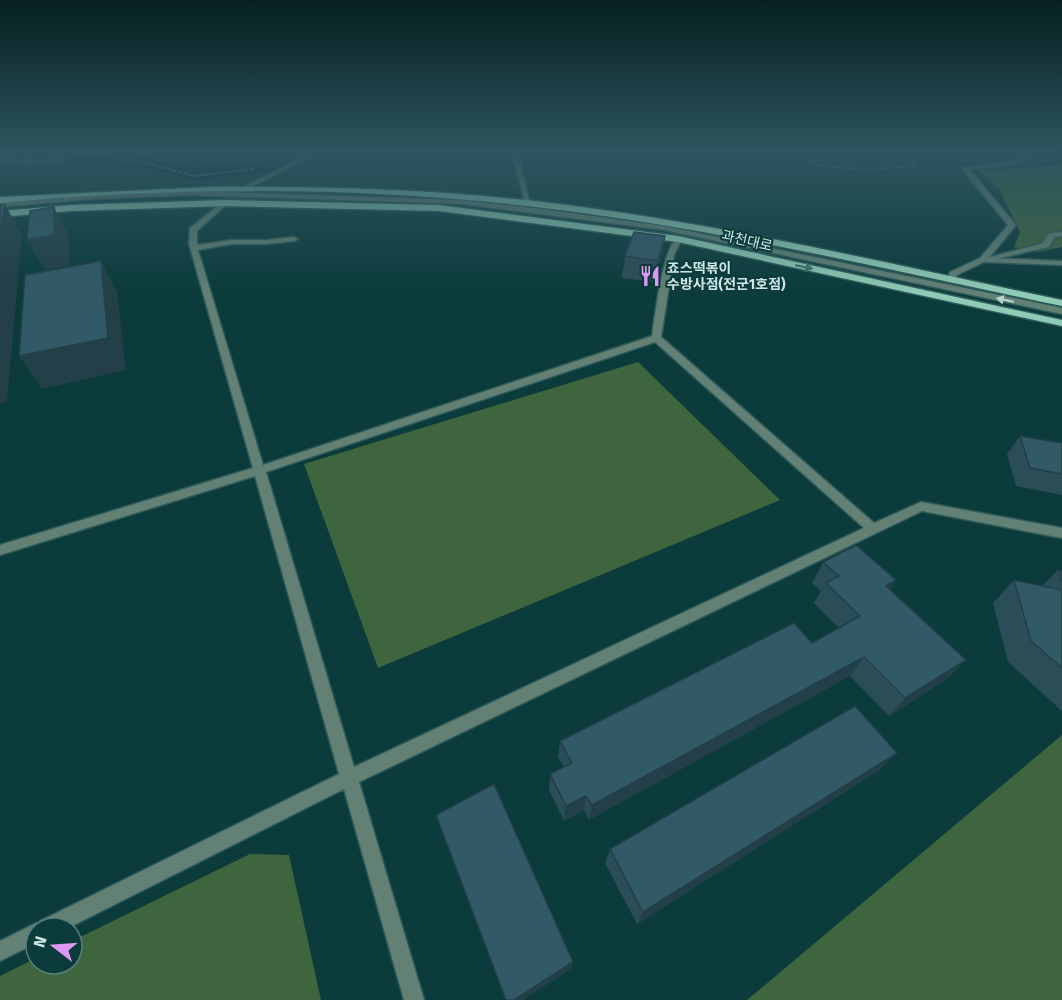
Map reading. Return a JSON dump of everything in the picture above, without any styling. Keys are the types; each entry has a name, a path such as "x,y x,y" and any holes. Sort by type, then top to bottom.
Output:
{"main road":[{"name":"과천대로","path":"497,201 649,220 950,289"},
{"name":"과천대로","path":"0,214 71,208 225,203 439,208 678,239 950,289 1062,303"},
{"path":"950,289 1062,323"}],"street":[{"path":"0,205 50,201"},
{"path":"434,201 554,212 664,228 1062,311"},
{"path":"983,260 1012,225 992,201"},
{"path":"225,203 193,230 195,248 414,1000"},
{"path":"950,289 953,274 983,260 1046,245 1052,231 1062,234"},
{"path":"195,248 232,242 294,239"},
{"path":"656,338 670,255 678,239"},
{"path":"983,260 1062,263"},
{"path":"0,550 260,470 656,338"},
{"path":"656,338 872,527"},
{"path":"71,916 349,778 872,527 921,506 1062,533"},
{"path":"0,951 24,939"}],"green space":[{"path":"1005,201 1062,201 1062,247 1038,252 1014,247 1020,232"},
{"path":"638,362 780,500 378,668 304,464"},
{"path":"1062,735 1062,1000 747,1000"},
{"path":"250,854 289,855 321,1000 0,1000 0,976 24,964 24,976 84,976 84,935"}],"building":[{"path":"0,205 5,205 0,239"},
{"path":"54,207 54,235 27,240 30,211"},
{"path":"634,232 665,236 658,261 625,256"},
{"path":"101,261 108,338 19,356 25,275"},
{"path":"1020,436 1062,443 1062,474 1030,468"},
{"path":"856,545 896,580 886,586 966,660 905,698 864,657 592,805 586,796 566,806 550,774 572,763 560,741 794,623 812,643 860,616 826,583 839,576 823,562"},
{"path":"1014,580 1062,590 1062,668 1031,641"},
{"path":"855,706 897,753 643,912 610,849"},
{"path":"494,784 573,962 514,1000 506,1000 436,815"}],"place":[{"name":"죠스떡볶이 수방사점(전군1호점)","path":"650,276"}]}
